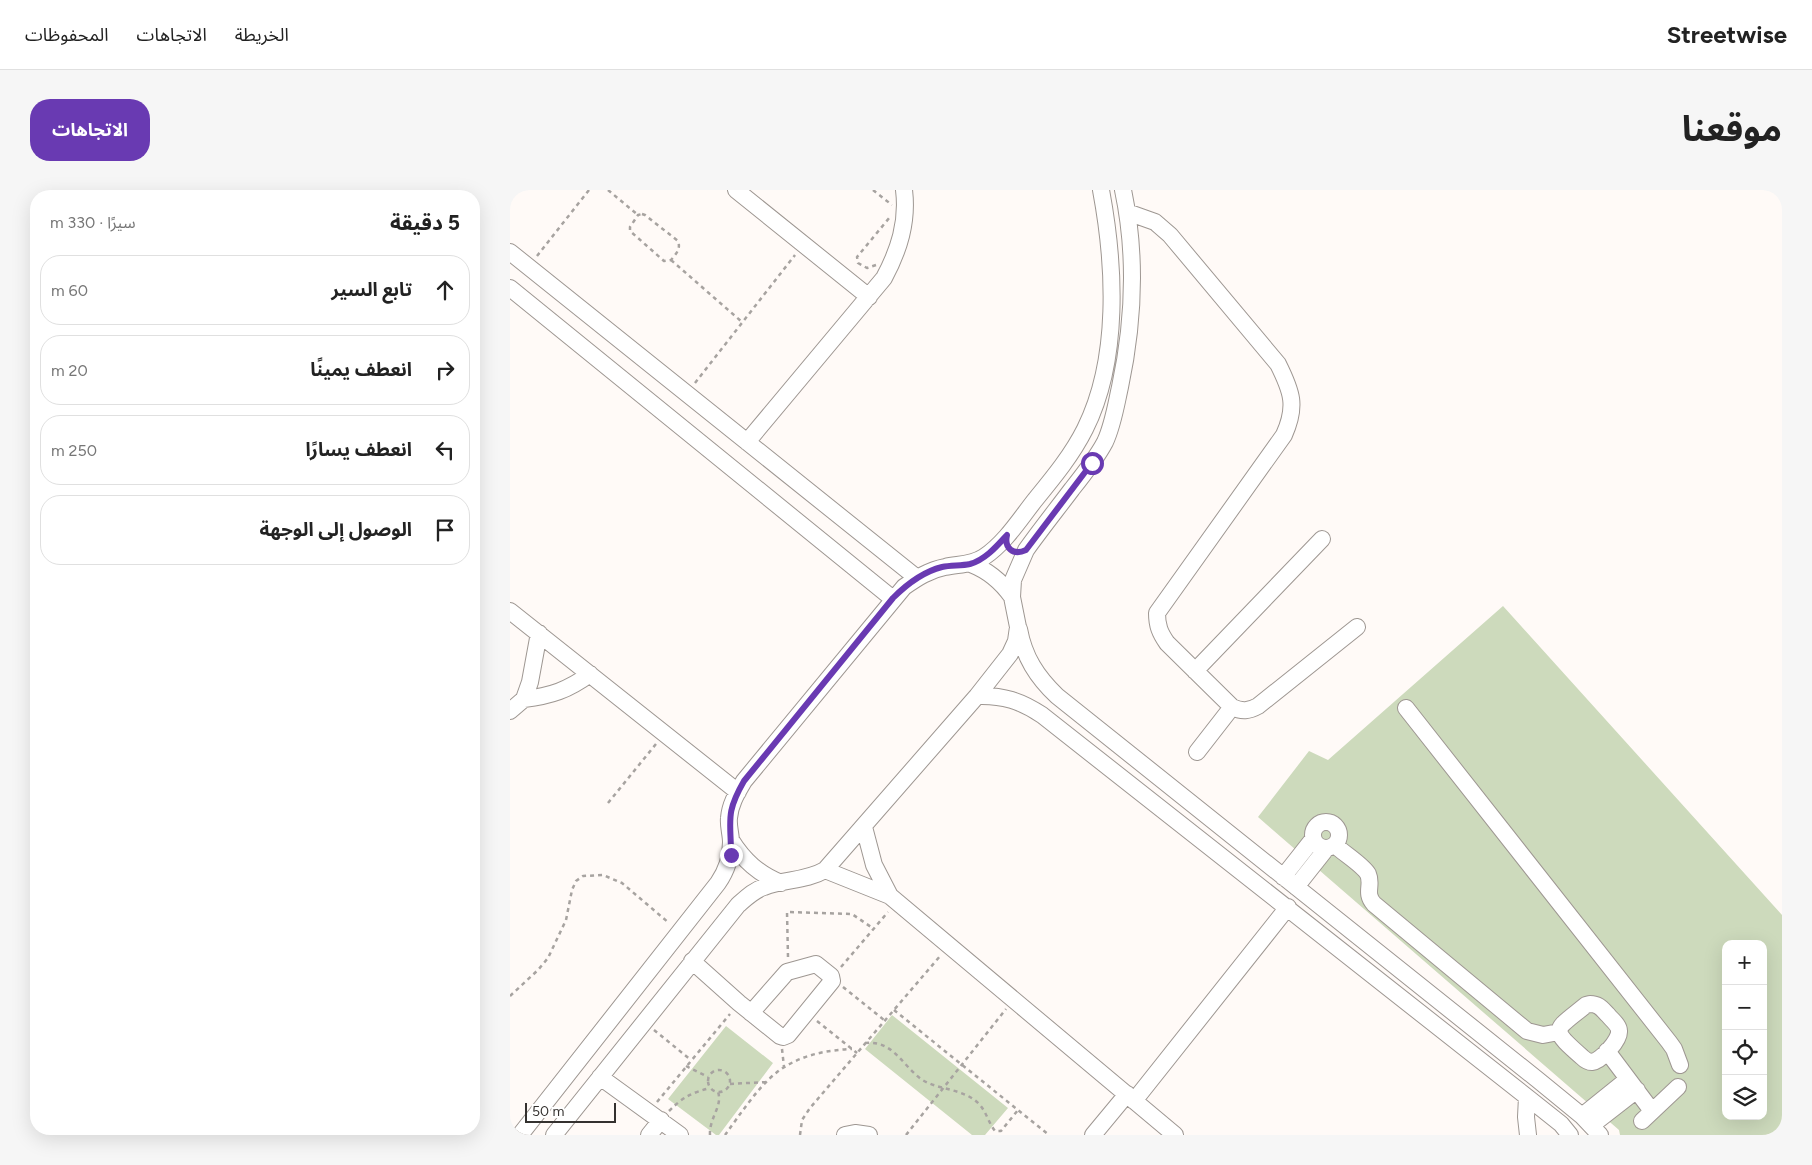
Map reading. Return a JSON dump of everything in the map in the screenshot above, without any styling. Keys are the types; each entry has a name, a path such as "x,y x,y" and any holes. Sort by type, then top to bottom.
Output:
{"street":[{"path":"736,190 870,297"},
{"path":"747,442 884,278 902,237 901,212 904,190"},
{"path":"520,1135 718,883 726,870 731,855 729,817 731,805 744,781 893,598 904,587 929,571 943,567 971,564 984,556 1007,535 1074,450 1094,408 1107,352 1112,294 1110,251 1101,190"},
{"path":"1123,190 1128,212 1131,244 1132,318 1127,354 1114,416 1105,441 1092,463 1026,550 1013,580 1012,597 1018,627 1022,643 1035,672 1066,703 1591,1125 1632,1085"},
{"path":"1128,212 1155,222 1170,235 1278,364 1288,384 1292,402 1291,419 1284,435 1158,613 1157,623 1161,634 1167,643 1232,707 1246,710 1258,706 1357,627"},
{"path":"510,252 917,578"},
{"path":"510,288 893,598"},
{"path":"1007,535 1008,548 1013,552 1026,550"},
{"path":"1195,671 1322,539"},
{"path":"971,564 995,576 1012,597"},
{"path":"510,610 738,792"},
{"path":"554,1135 738,905 750,894 763,887 809,878 826,870 977,696 1010,654 1016,641 1018,627"},
{"path":"510,711 524,699 533,671 539,633"},
{"path":"524,699 541,698 558,693 574,686 590,674"},
{"path":"977,696 994,695 1028,705 1288,907 1561,1124 1570,1135"},
{"path":"1052,723 1066,703"},
{"path":"1197,752 1232,707"},
{"path":"1406,708 1669,1042 1680,1065"},
{"path":"1296,887 1330,847 1339,838 1336,826 1328,822 1319,823 1312,834 1313,838 1318,846 1330,847 1366,871 1369,878 1368,895 1374,904 1528,1031 1543,1035 1559,1032"},
{"path":"864,827 874,865 893,899"},
{"path":"1283,877 1313,838"},
{"path":"731,840 738,852 757,871 781,883"},
{"path":"826,870 893,899 1175,1135"},
{"path":"1093,1135 1130,1098 1288,907"},
{"path":"692,961 745,1008 783,1037 788,1035 832,981 832,978 816,964 789,971 745,1008"},
{"path":"1597,1004 1619,1028 1617,1041 1607,1051 1598,1059 1589,1062 1562,1040 1559,1032 1560,1026 1586,1005 1597,1004"},
{"path":"1607,1051 1632,1085 1647,1116 1678,1087"},
{"path":"600,1077 680,1135"},
{"path":"1526,1097 1528,1135"},
{"path":"649,1135 655,1116"},
{"path":"845,1135 855,1133 869,1135"}],"path":[{"path":"528,267 589,190"},
{"path":"608,190 638,215 645,215 678,241 680,246 671,260 668,262 664,261 632,235 630,226 638,215"},
{"path":"874,190 901,212 857,257 858,262 867,268 881,260"},
{"path":"687,394 804,244"},
{"path":"671,260 742,322"},
{"path":"608,803 664,733"},
{"path":"510,996 548,958 566,920 572,890 576,881 583,876 603,875 622,883 680,932"},
{"path":"884,1020 832,978 874,929 893,899"},
{"path":"789,971 788,912 852,914 874,929"},
{"path":"800,1135 800,1127 805,1114 949,945"},
{"path":"906,1135 1013,999"},
{"path":"655,1116 691,1060 745,1008"},
{"path":"894,1010 1049,1135"},
{"path":"806,1013 857,1053"},
{"path":"644,1022 691,1060"},
{"path":"865,1043 882,1045 892,1050 922,1079 963,1093 976,1101 985,1112 995,1131 1001,1130 1018,1110"},
{"path":"727,1134 766,1082 784,1067 824,1052 852,1049"},
{"path":"686,1066 708,1077"},
{"path":"655,1116 689,1094 710,1088 718,1092 726,1090 730,1084 729,1076 722,1070 714,1071 708,1077 710,1088"},
{"path":"730,1084 766,1082"},
{"path":"710,1135 711,1123 720,1100 718,1092"}],"green space":[{"path":"1503,606 1782,915 1782,1135 1620,1135 1619,1130 1258,817 1309,751 1328,760"},
{"path":"892,1015 1008,1108 985,1135 972,1135 865,1049"},
{"path":"726,1026 773,1063 719,1135 716,1135 668,1099"}],"route":[{"path":"731,855 729,817 731,805 744,781 893,598 904,587 929,571 943,567 971,564 984,556 1007,535 1008,548 1013,552 1026,550 1092,463"}]}
